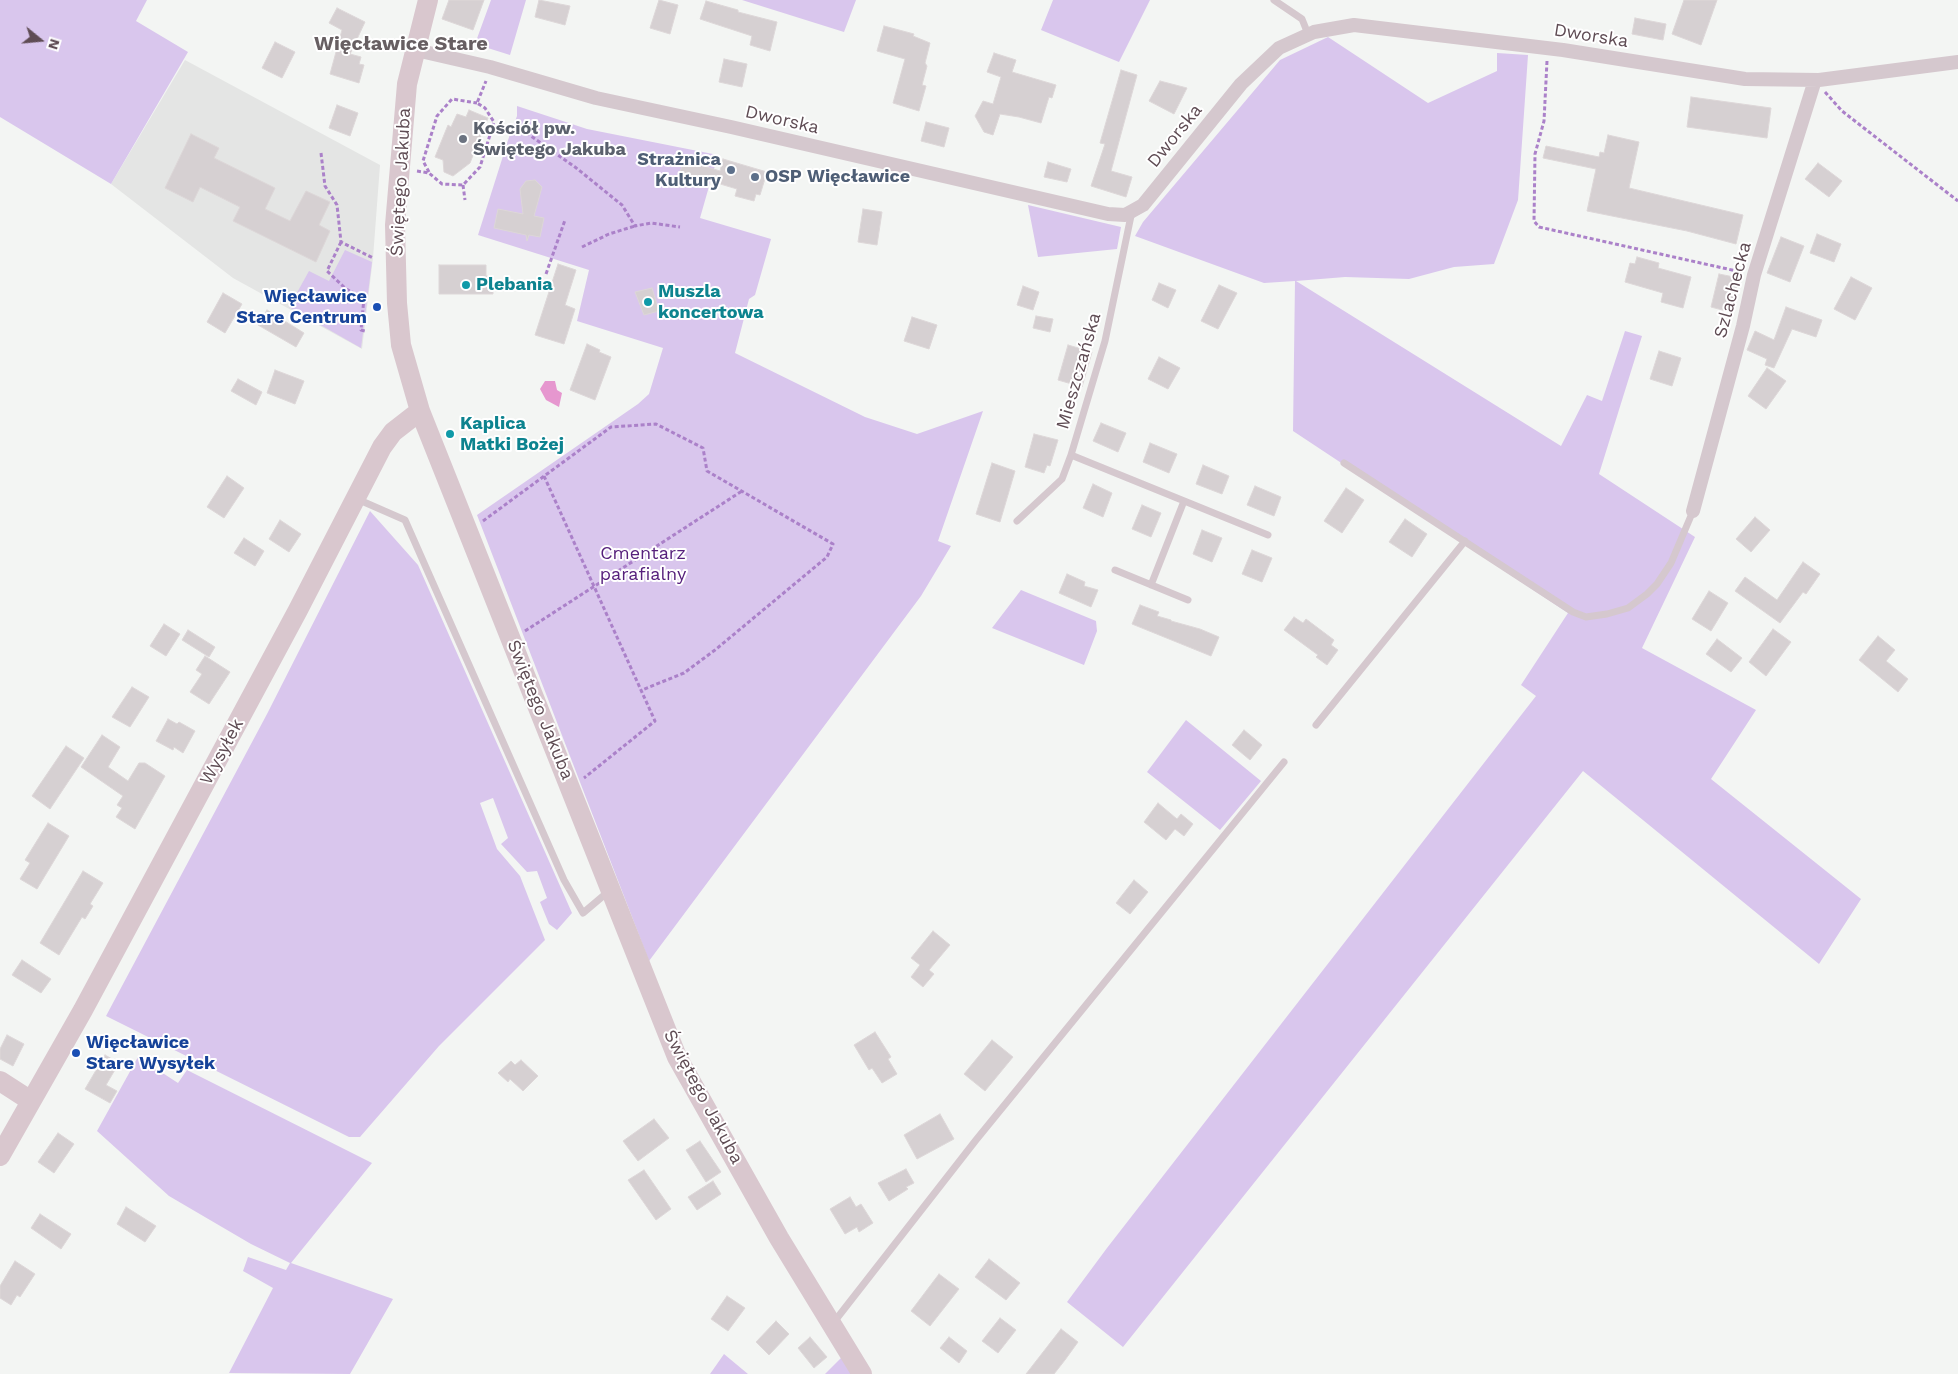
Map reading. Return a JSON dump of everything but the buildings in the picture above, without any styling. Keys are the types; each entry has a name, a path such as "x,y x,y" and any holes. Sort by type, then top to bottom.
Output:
{"street":[{"name":"Świętego Jakuba","path":"428,0 407,84 395,225 397,303 401,345 420,410 678,1057 779,1238 862,1374"},
{"name":"Dworska","path":"416,50 490,68 596,98 731,127 1052,202 1108,214 1125,215 1143,205 1241,84 1279,48 1314,32 1354,25 1548,48 1745,79 1815,80 1958,62"},
{"name":"Szlachecka","path":"1693,511 1743,326 1754,275 1815,80"},
{"name":"Wysyłek","path":"0,1156 83,1010 298,610 382,447 393,432 420,410"},
{"path":"0,1081 31,1101"}],"lane":[{"path":"1274,0 1302,19 1308,34"},
{"name":"Mieszczańska","path":"1017,521 1062,479 1071,455 1105,341 1132,210"},
{"path":"1071,455 1268,535"},
{"path":"1344,463 1573,612 1586,617 1628,608 1647,594 1657,584 1671,563 1693,511"},
{"path":"355,498 405,520 564,880 583,913 611,889"},
{"path":"1151,585 1184,501"},
{"path":"1316,726 1465,541"},
{"path":"1114,570 1188,600"},
{"path":"832,1325 976,1140 1284,762"}],"path":[{"path":"1548,48 1544,122 1535,154 1534,221 1539,227 1754,275"},
{"path":"1815,80 1842,111 1958,201"},
{"path":"477,103 486,81"},
{"path":"464,185 442,184 429,173 423,161 437,116 452,99 477,103 485,108 494,122 480,167 464,185 465,200"},
{"path":"521,129 575,167 622,205 636,226"},
{"path":"321,153 325,186 337,205 341,242 327,271 346,289 364,298 362,330 365,331"},
{"path":"411,170 429,173"},
{"path":"546,274 565,220"},
{"path":"582,247 609,234 651,223 680,228"},
{"path":"341,242 373,258"},
{"path":"480,522 611,427 656,424 703,448 707,471 833,544 826,558 715,650 684,673 642,690"},
{"path":"544,476 655,721 583,778"},
{"path":"523,633 742,491"}],"shaded area":[{"path":"185,60 380,165 373,258 362,349 233,278 111,184"},
{"path":"545,381 555,381 557,390 562,393 559,407 546,400 540,389"}],"green space":[{"path":"0,0 147,0 136,21 188,52 111,184 0,117"},
{"path":"491,0 526,0 510,55 475,44"},
{"path":"742,0 856,0 844,32"},
{"path":"1053,0 1150,0 1119,62 1041,30"},
{"path":"1328,37 1428,103 1497,71 1497,53 1528,55 1518,200 1494,264 1454,267 1409,279 1345,277 1296,281 1561,446 1587,395 1602,401 1625,331 1642,336 1599,474 1695,537 1642,648 1756,710 1711,779 1861,899 1819,964 1583,771 1123,1347 1067,1302 1536,696 1521,685 1568,613 1293,431 1295,281 1264,283 1135,236 1143,222 1280,60"},
{"name":"Cmentarz parafialny","path":"517,106 587,129 718,155 700,218 771,239 755,295 749,299 735,353 865,417 917,434 983,411 938,541 951,546 921,596 649,961 477,515 638,404 649,394 663,348 577,321 589,270 478,235 517,116"},
{"path":"1028,205 1121,227 1117,249 1038,257"},
{"path":"345,250 372,262 361,348 289,307 309,271 329,281"},
{"path":"370,511 418,565 572,913 557,930 549,924 540,902 547,898 537,871 527,872 501,844 508,838 493,798 480,803 497,849 520,876 545,940 439,1046 360,1137 349,1137 106,1016 267,714"},
{"path":"1021,590 1096,621 1097,631 1084,665 992,628"},
{"path":"1186,720 1261,781 1220,830 1147,772"},
{"path":"138,1057 178,1083 187,1070 372,1163 291,1263 393,1299 350,1374 229,1373 273,1288 243,1271 248,1257 286,1270 290,1263 251,1244 169,1196 97,1131"},
{"path":"724,1354 748,1374 710,1374"},
{"path":"843,1356 854,1374 825,1374"}],"place":[{"name":"Kościół pw. Świętego Jakuba","path":"463,139"},
{"name":"Strażnica Kultury","path":"731,170"},
{"name":"OSP Więcławice","path":"755,177"},
{"name":"Plebania","path":"466,285"},
{"name":"Muszla koncertowa","path":"648,302"},
{"name":"Więcławice Stare Centrum","path":"377,307"},
{"name":"Kaplica Matki Bożej","path":"450,434"},
{"name":"Więcławice Stare Wysyłek","path":"76,1053"}],"district":[{"name":"Więcławice Stare","path":"401,44"}]}
